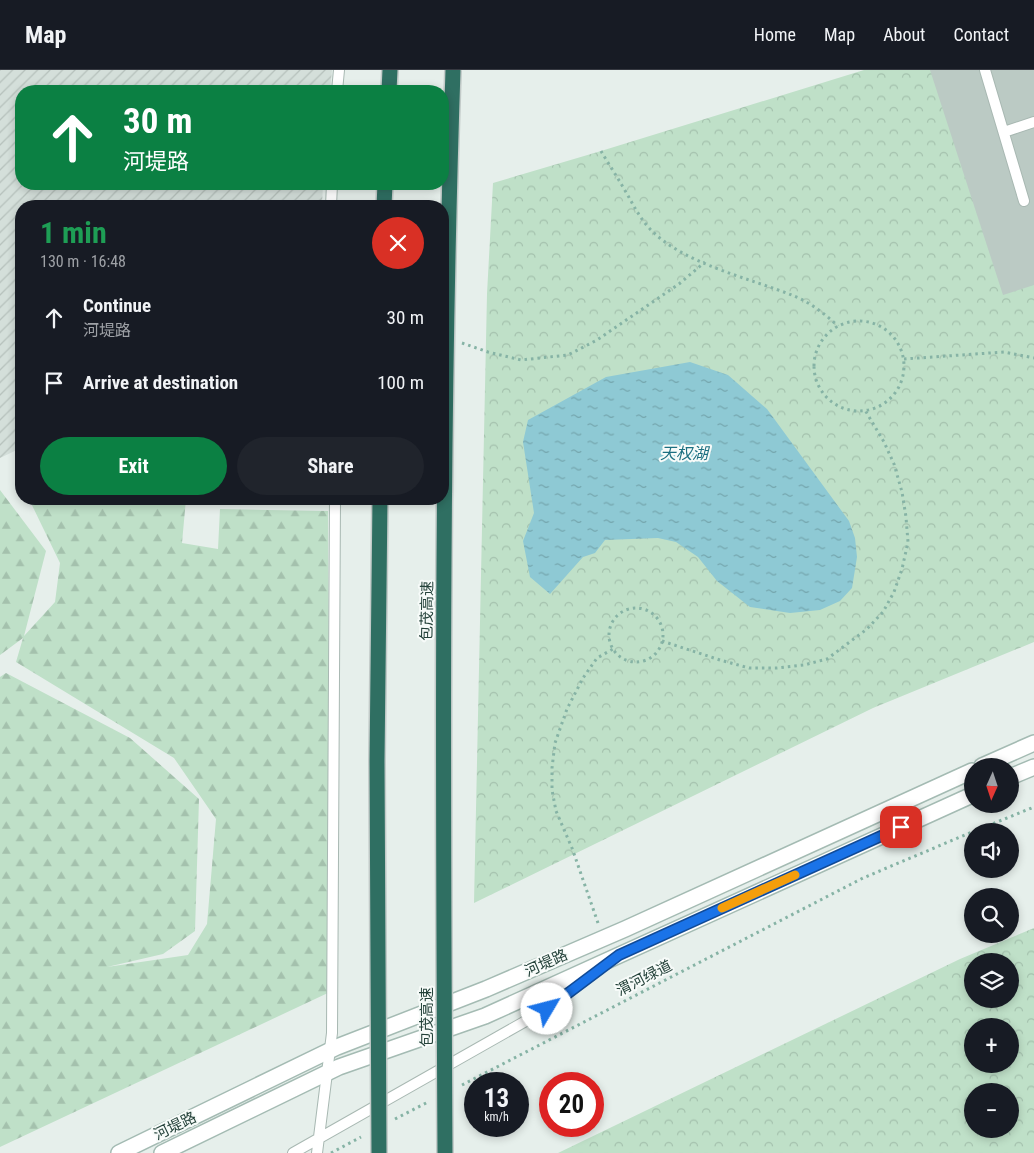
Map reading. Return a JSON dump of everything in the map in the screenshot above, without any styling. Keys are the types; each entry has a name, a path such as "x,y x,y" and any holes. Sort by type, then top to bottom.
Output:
{"highway":[{"path":"389,85 390,70"},
{"name":"包茂高速","path":"449,182 453,70"},
{"path":"379,1153 377,761 380,505"},
{"name":"包茂高速","path":"445,505 443,740 445,1153"}],"main road":[{"path":"1000,758 1034,743"},
{"path":"1019,774 1034,767"},
{"name":"河堤路","path":"119,1153 330,1051 486,989 964,775"},
{"name":"河堤路","path":"162,1153 339,1067 485,1016 964,798"}],"lane":[{"path":"338,85 339,70"},
{"path":"985,70 1024,201"},
{"path":"1004,132 1034,122"},
{"path":"317,1153 332,1024 335,505"},
{"path":"293,1153 547,1009 619,955"}],"path":[{"path":"601,151 636,213 651,230 673,248 728,272 795,296 816,307 838,326"},
{"path":"461,343 521,360 568,355 597,340 679,284 706,262"},
{"path":"852,321 866,321 879,326 891,334 899,345 904,359 904,374 898,389 888,401 874,408 858,411 843,408 829,400 819,388 814,373 814,359 818,346 827,334 838,326 852,321"},
{"path":"904,359 1004,352 1034,358"},
{"path":"662,641 749,668 777,668 804,665 827,659 867,629 883,612 894,592 902,569 908,542 906,517 902,492 894,464 884,442 865,410"},
{"path":"629,608 647,610 660,623 662,641 652,656 643,660 626,660 613,649 609,632 611,624 615,617 629,608"},
{"path":"602,938 572,848 556,811 552,790 552,768 555,743 567,709 583,678 597,658 613,649"},
{"name":"渭河绿道","path":"996,823 1034,807"},
{"name":"渭河绿道","path":"459,1086 863,878 964,836"},
{"path":"391,1122 434,1099"},
{"path":"331,1153 365,1135"}],"shaded area":[{"path":"0,70 332,70 331,85 15,85 15,190 323,190 322,200 15,200 15,451 0,458"}],"green space":[{"path":"864,70 1034,70 1034,642 873,708 474,903 487,294 493,183"},
{"path":"0,490 46,551 24,636 55,602 60,563 32,505 185,505 182,543 218,549 220,509 328,511 330,992 0,1147 0,677 6,673 130,738 199,799 195,931 163,954 107,967 188,955 207,924 216,819 174,758 16,662 23,638 0,655"},
{"path":"1034,928 1034,1153 558,1153 591,1137 604,1137 604,1131 964,957 964,1008 1019,1008 1019,953 974,953 998,943 1019,943 1019,934"}],"water":[{"name":"天权湖","path":"690,362 728,375 767,409 849,521 855,538 857,557 852,588 840,601 820,610 790,613 750,607 717,581 698,557 676,542 658,538 605,540 595,553 583,557 550,594 530,577 523,541 534,513 523,442 528,420 606,377"}],"building":[{"path":"930,70 1034,70 1034,285 1003,295"}],"slow traffic":[{"path":"722,908 795,875"}],"route":[{"path":"547,1009 619,955 901,827"}]}
